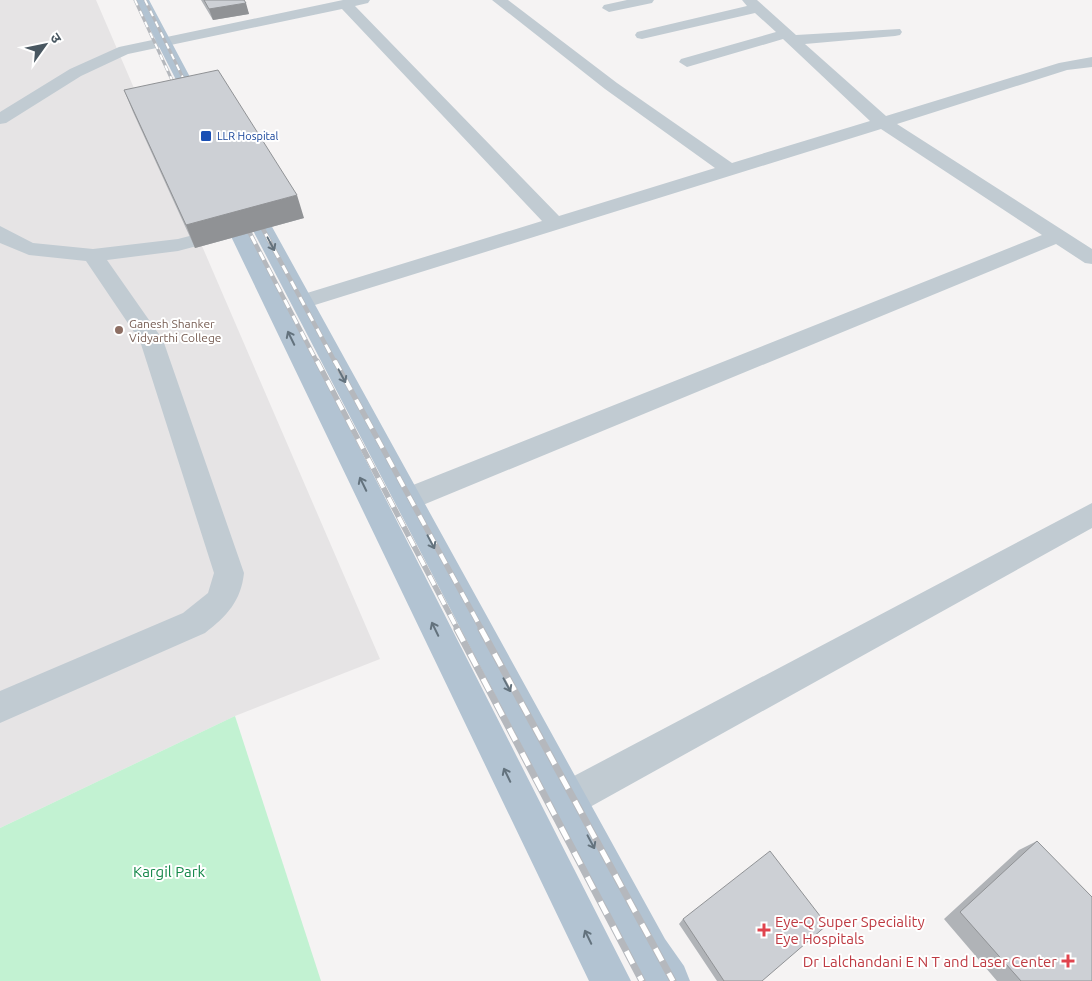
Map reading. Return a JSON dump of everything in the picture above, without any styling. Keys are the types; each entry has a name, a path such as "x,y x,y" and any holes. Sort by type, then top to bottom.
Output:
{"main road":[{"path":"126,0 155,42 200,130"},
{"path":"142,0 155,42"},
{"path":"212,176 610,981"},
{"path":"237,180 568,799 669,981"},
{"path":"333,422 360,410"}],"street":[{"path":"0,119 43,90 106,56 155,42 363,0"},
{"path":"499,0 611,86 730,169"},
{"path":"609,8 647,0"},
{"path":"345,4 555,223"},
{"path":"642,35 753,4 881,121 1092,258"},
{"path":"687,62 790,37 895,32"},
{"path":"302,302 881,121 1065,66 1092,62"},
{"path":"0,232 5,238 29,249 93,255 178,245 238,229"},
{"path":"408,499 1057,236"},
{"path":"0,706 194,623 215,607 228,591 229,573 152,340 93,255"},
{"path":"568,799 1092,514"}],"shaded area":[{"name":"Ganesh Shanker Vidyarthi College","path":"0,0 96,0 380,659 235,716 0,828"}],"green space":[{"name":"Kargil Park","path":"235,716 321,981 0,981 0,828"}],"building":[{"path":"204,0 244,0 246,3 209,9"},
{"name":"LLR Hospital","path":"218,70 297,195 186,225 124,90"},
{"path":"1037,841 1092,897 1092,981 1021,981 960,912"},
{"path":"770,851 827,925 762,981 724,981 683,919"}],"railway":[{"path":"135,0 178,93"},
{"path":"145,0 189,90"},
{"path":"257,218 335,362"},
{"path":"243,220 317,362"},
{"path":"317,361 458,630"},
{"path":"335,361 482,630"},
{"path":"457,629 642,981"},
{"path":"481,629 673,981"}],"place":[{"name":"LLR Hospital","path":"206,136"},
{"name":"Ganesh Shanker Vidyarthi College","path":"119,330"},
{"name":"Eye-Q Super Speciality Eye Hospitals","path":"764,930"},
{"name":"Dr Lalchandani E N T and Laser Center","path":"1068,961"}]}
